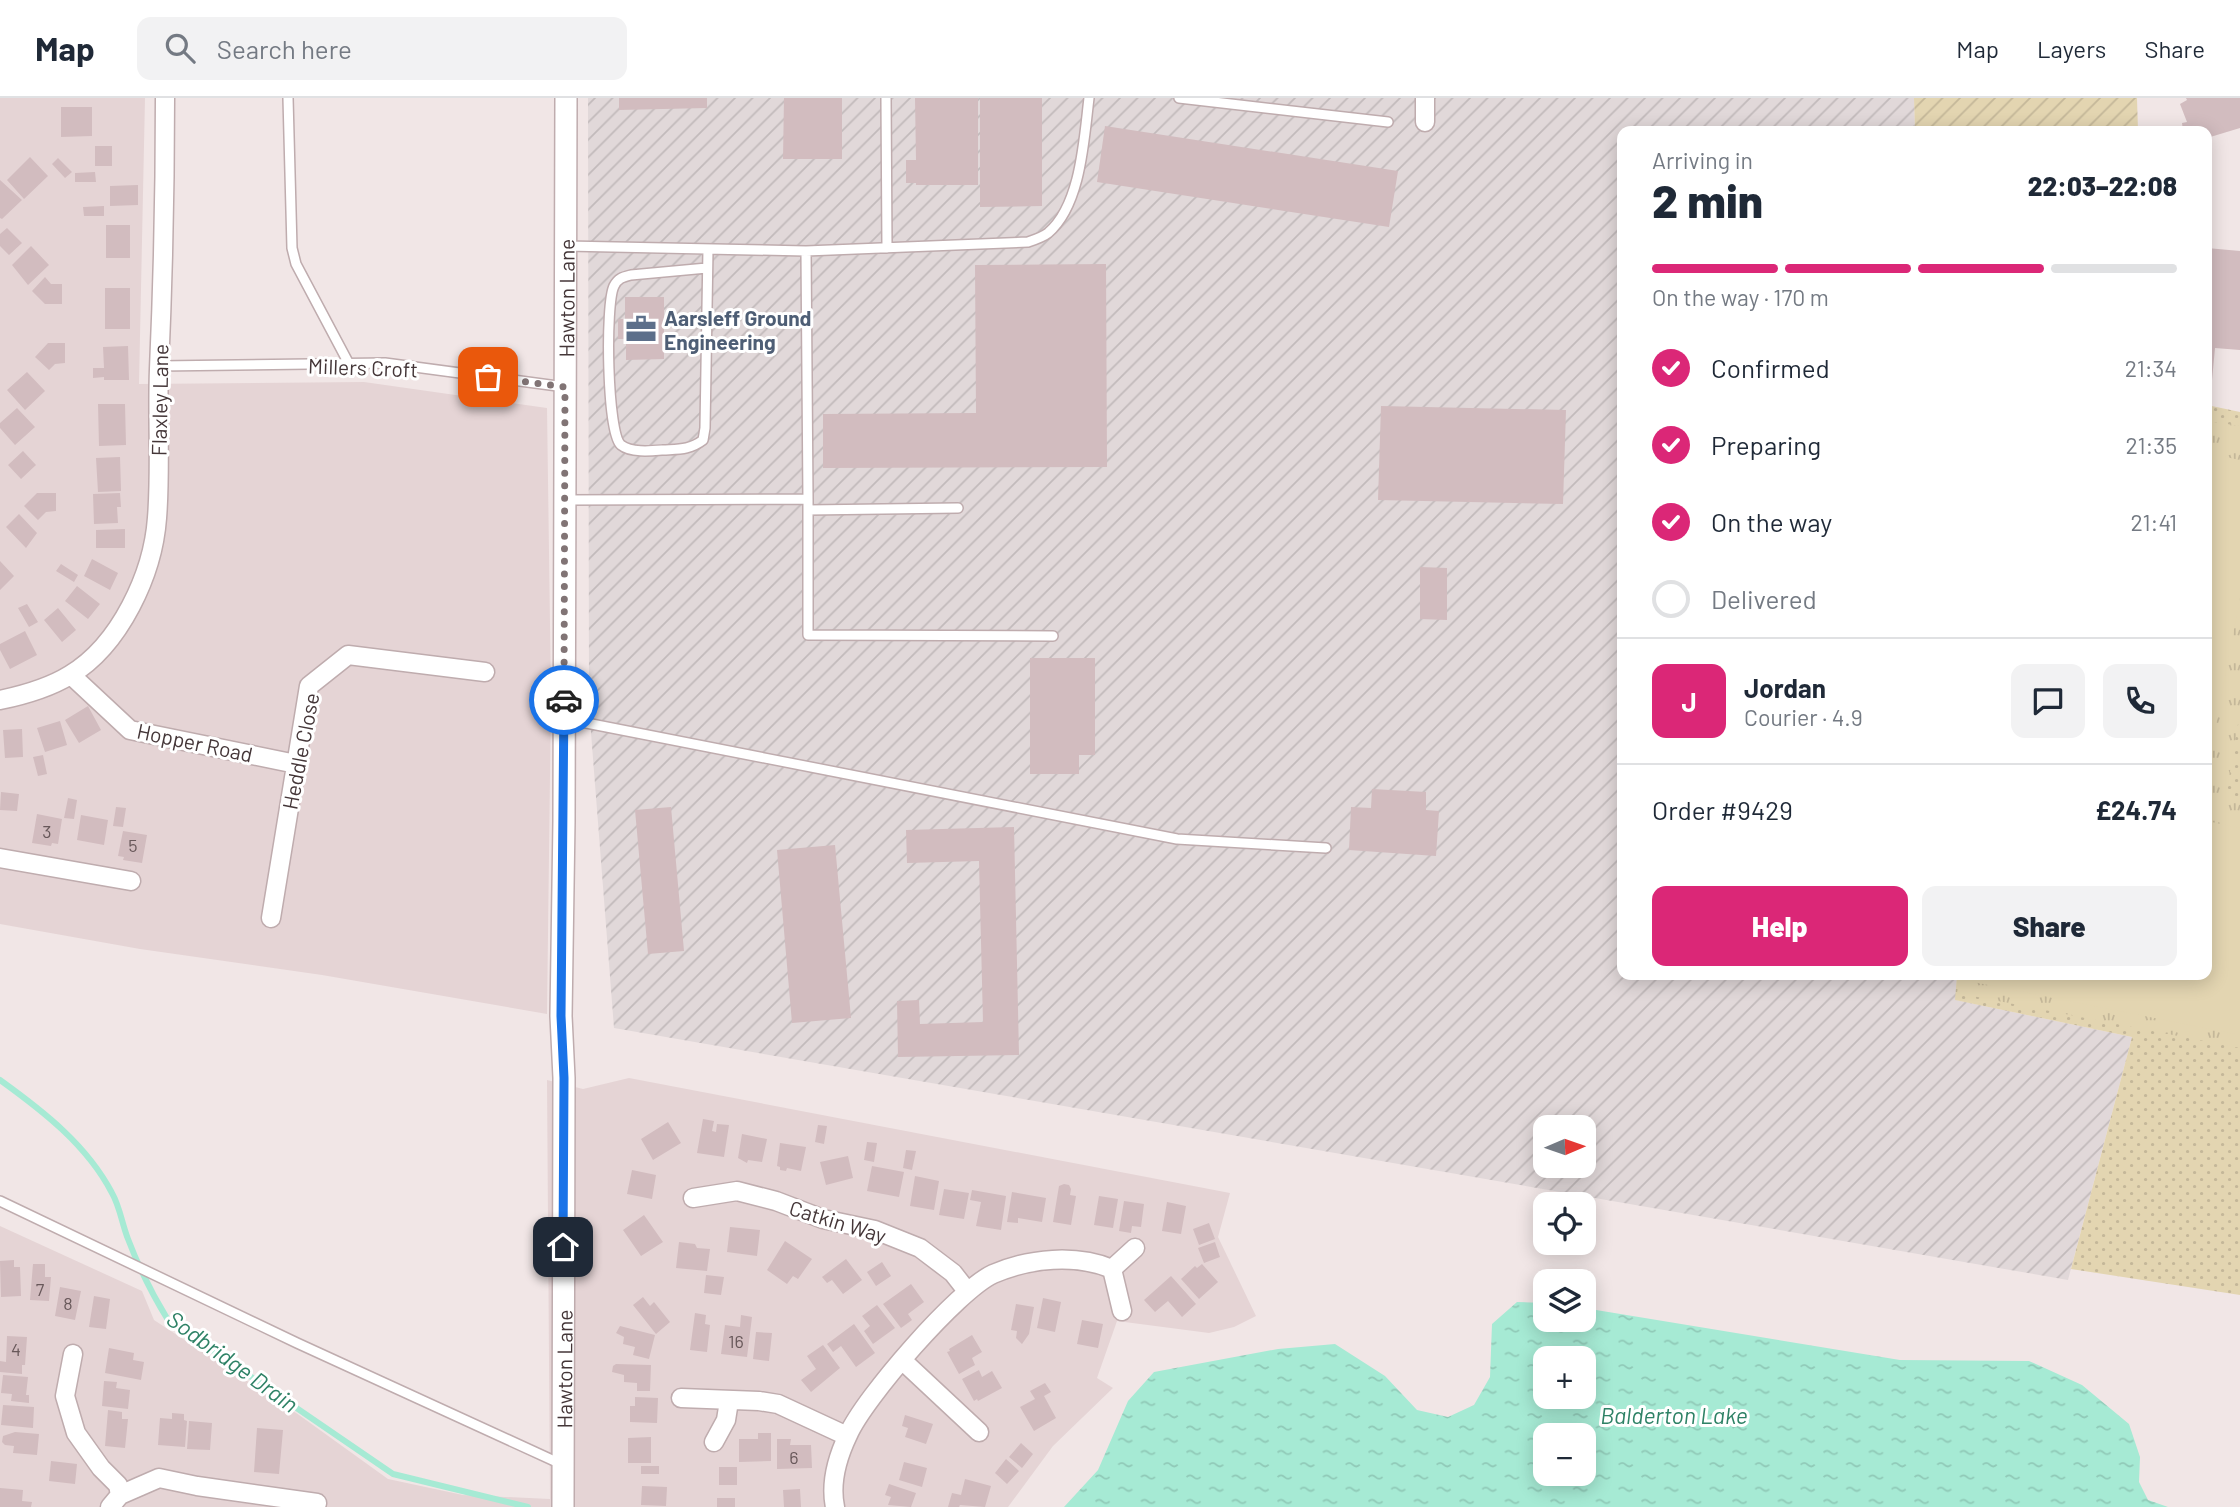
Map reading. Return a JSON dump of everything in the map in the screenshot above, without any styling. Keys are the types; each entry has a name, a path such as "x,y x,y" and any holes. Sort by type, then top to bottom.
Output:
{"street":[{"name":"Flaxley Lane","path":"0,699 31,692 71,675 97,652 116,631 133,603 154,543 158,517 165,98"},
{"name":"Hawton Lane","path":"563,1507 564,1078 561,1016 566,98"},
{"path":"1425,98 1425,122"},
{"name":"Heddle Close","path":"271,918 309,686 348,655 485,672"},
{"name":"Hopper Road","path":"71,675 130,730 296,764"},
{"path":"0,858 131,881"},
{"name":"Catkin Way","path":"693,1198 737,1191 776,1201 823,1219 875,1230 920,1248 953,1273 967,1291"},
{"path":"1112,1269 1135,1248"},
{"path":"835,1507 834,1479 847,1436 864,1407 967,1291 993,1275 1022,1265 1059,1259 1094,1262 1112,1269"},
{"path":"1112,1269 1122,1311"},
{"path":"73,1353 65,1396 76,1433 101,1468 118,1485 115,1501"},
{"path":"903,1361 979,1432"},
{"path":"681,1398 778,1404 847,1436"},
{"path":"714,1442 726,1420 729,1401"},
{"path":"115,1501 159,1478 317,1503"}],"lane":[{"path":"288,98 292,248 296,264 348,362"},
{"path":"886,98 887,248"},
{"path":"565,246 806,251 1028,242 1047,234 1064,214 1076,183 1089,98"},
{"path":"1179,98 1388,122"},
{"path":"708,249 708,268 705,428 703,440 693,448 680,449 634,450 621,446 615,436 611,409 608,321 613,287 619,278 631,275 708,268"},
{"path":"806,251 808,635 1053,636"},
{"name":"Millers Croft","path":"159,366 384,363 565,387"},
{"path":"565,500 808,499"},
{"path":"808,510 958,508"},
{"path":"564,719 1177,839 1326,848"},
{"path":"0,1201 297,1343 563,1465"}],"shaded area":[{"path":"0,98 145,98 139,384 364,382 547,408 551,696 547,1014 0,924"},
{"path":"588,98 1914,98 1915,126 1617,126 1617,980 1957,980 1956,1000 2132,1037 2068,1280 1596,1198 1596,1192 1560,1192 614,1028 589,707"},
{"path":"629,1078 1230,1193 1218,1237 1256,1316 1234,1327 1209,1333 1117,1321 1097,1378 1113,1388 1053,1446 1008,1507 0,1507 0,1226 142,1291 154,1320 299,1415 388,1479 463,1495 550,1499 547,1080 583,1089"}],"green space":[{"path":"1914,98 2137,98 2138,126 1915,126"},
{"path":"2212,406 2240,412 2240,1295 2071,1269 2132,1037 1955,1000 1957,980 2212,980"},
{"path":"2212,422 2240,426 2240,712 2226,796 2240,799 2240,1048 1957,993 1959,980 2212,980"},
{"path":"2212,454 2240,460 2240,598 2212,746"},
{"path":"2212,822 2240,828 2240,1035 1973,982 2212,980"}],"water":[{"name":"Balderton Lake","path":"1517,1302 1533,1303 1533,1332 1596,1332 1596,1310 1900,1360 2029,1361 2082,1385 2129,1424 2140,1457 2139,1482 2148,1500 2168,1507 1064,1507 1098,1470 1128,1401 1154,1372 1278,1349 1335,1344 1385,1376 1417,1410 1448,1417 1474,1405 1490,1377 1492,1324"}],"building":[{"path":"619,98 707,98 707,108 619,110"},
{"path":"784,98 842,98 842,159 783,159"},
{"path":"915,98 978,98 978,185 906,183 906,160 916,160"},
{"path":"980,98 1042,98 1042,206 980,207"},
{"path":"2186,98 2240,98 2240,128 2212,136 2212,126 2182,126 2182,123 2187,122 2180,104 2187,100"},
{"path":"61,107 92,107 92,136 61,137"},
{"path":"1105,126 1398,171 1389,227 1097,182"},
{"path":"95,146 112,146 112,166 95,166"},
{"path":"30,157 48,176 24,199 7,180"},
{"path":"58,158 72,172 65,178 52,164"},
{"path":"95,172 96,182 75,182 75,173"},
{"path":"0,180 22,200 2,219 0,218"},
{"path":"138,185 138,205 110,206 110,186"},
{"path":"104,206 104,216 84,216 83,207"},
{"path":"106,225 130,225 130,258 106,258"},
{"path":"7,228 22,243 9,255 0,246 0,234"},
{"path":"31,246 49,265 28,285 12,265"},
{"path":"2212,248 2240,251 2240,350 2215,348 2212,380"},
{"path":"1106,264 1107,467 823,468 823,414 976,413 975,265"},
{"path":"45,277 51,284 62,284 62,304 45,304 32,291"},
{"path":"105,288 130,288 130,329 105,329"},
{"name":"Aarsleff Ground Engineering","path":"625,297 664,297 664,359 626,360 626,339 618,339 618,319 625,319"},
{"path":"48,343 65,343 65,363 55,364 49,370 35,357"},
{"path":"128,346 129,380 93,378 93,368 104,368 103,347"},
{"path":"27,372 45,391 25,410 7,390"},
{"path":"98,404 125,404 126,445 99,446"},
{"path":"1381,406 1566,410 1563,504 1378,500"},
{"path":"17,408 35,427 15,445 0,428 0,423"},
{"path":"23,451 36,465 21,479 8,465"},
{"path":"120,457 121,491 98,492 96,458"},
{"path":"37,493 56,493 56,511 46,512 38,520 24,506"},
{"path":"120,493 118,523 94,524 93,494"},
{"path":"19,514 37,533 26,548 6,527"},
{"path":"125,529 125,548 96,548 96,530"},
{"path":"92,559 118,573 110,590 84,576"},
{"path":"0,561 14,576 0,590"},
{"path":"61,564 78,575 74,582 56,571"},
{"path":"1420,567 1447,568 1447,620 1420,619"},
{"path":"77,586 100,604 88,619 65,601"},
{"path":"27,604 38,622 29,627 18,608"},
{"path":"58,608 76,630 62,642 44,620"},
{"path":"25,631 37,655 10,669 0,650 0,644"},
{"path":"1030,658 1095,658 1095,755 1079,755 1079,774 1030,774"},
{"path":"88,706 101,730 79,743 65,720"},
{"path":"60,721 67,745 45,752 37,728"},
{"path":"22,729 23,757 5,758 3,730"},
{"path":"43,755 47,774 38,776 33,757"},
{"path":"1372,789 1426,792 1426,810 1439,811 1436,856 1349,850 1351,807 1371,808"},
{"path":"1,792 19,794 17,811 0,810"},
{"path":"68,798 77,800 74,819 64,818"},
{"path":"116,807 126,808 123,827 113,826"},
{"path":"671,807 684,951 648,954 635,810"},
{"path":"37,814 62,819 58,844 52,843 51,846 32,843"},
{"path":"81,815 108,820 104,845 77,840"},
{"path":"1014,827 1019,1055 898,1057 897,1001 919,1000 920,1024 983,1022 979,861 907,863 906,830"},
{"path":"123,831 147,835 142,863 123,860 124,857 118,856"},
{"path":"835,845 851,1018 792,1023 777,850"},
{"path":"703,1119 714,1121 712,1131 716,1132 717,1124 729,1125 724,1157 697,1153"},
{"path":"668,1122 681,1143 653,1160 641,1139"},
{"path":"818,1125 827,1126 824,1144 815,1142"},
{"path":"742,1134 767,1139 762,1162 748,1160 747,1163 738,1158"},
{"path":"867,1142 877,1143 874,1162 864,1160"},
{"path":"780,1143 806,1147 801,1171 787,1168 786,1171 780,1170 777,1166"},
{"path":"906,1150 916,1151 912,1170 903,1168"},
{"path":"848,1156 853,1178 826,1185 820,1162"},
{"path":"872,1166 904,1172 899,1197 867,1191"},
{"path":"632,1170 656,1175 652,1199 627,1194"},
{"path":"915,1176 939,1181 934,1210 910,1206"},
{"path":"1069,1185 1070,1195 1076,1196 1071,1225 1053,1222 1059,1186"},
{"path":"944,1189 969,1193 964,1219 939,1215"},
{"path":"972,1190 1006,1196 1001,1230 976,1226 981,1202 970,1200"},
{"path":"1012,1192 1046,1198 1042,1222 1018,1218 1018,1223 1007,1222"},
{"path":"1099,1196 1118,1199 1113,1228 1094,1225"},
{"path":"1124,1201 1144,1204 1141,1227 1132,1226 1131,1233 1119,1231"},
{"path":"1167,1202 1186,1206 1181,1234 1162,1231"},
{"path":"644,1215 663,1242 641,1256 623,1230"},
{"path":"1209,1223 1215,1239 1199,1245 1193,1229"},
{"path":"730,1227 760,1230 757,1256 727,1252"},
{"path":"785,1241 812,1259 798,1279 793,1276 787,1284 767,1270"},
{"path":"679,1242 710,1249 707,1271 676,1268"},
{"path":"1215,1242 1220,1257 1204,1263 1198,1248"},
{"path":"846,1259 862,1280 843,1294 832,1280 827,1283 822,1277"},
{"path":"14,1260 14,1267 20,1267 21,1296 1,1297 0,1261"},
{"path":"882,1262 891,1276 876,1286 867,1272"},
{"path":"33,1264 45,1264 45,1277 51,1277 49,1301 30,1300"},
{"path":"1202,1264 1218,1282 1199,1299 1181,1279 1195,1266 1197,1268"},
{"path":"706,1275 724,1277 721,1295 704,1293"},
{"path":"1171,1276 1196,1304 1182,1317 1168,1301 1155,1312 1144,1300"},
{"path":"911,1284 924,1302 908,1314 912,1320 901,1328 883,1304"},
{"path":"60,1287 81,1291 75,1320 55,1316"},
{"path":"94,1296 110,1299 106,1329 89,1327"},
{"path":"643,1297 650,1306 654,1302 670,1322 656,1334 633,1305"},
{"path":"1043,1298 1061,1302 1055,1332 1037,1328"},
{"path":"1016,1304 1034,1307 1029,1334 1022,1344 1016,1338 1017,1331 1011,1330"},
{"path":"877,1305 895,1328 873,1344 864,1331 870,1326 862,1316"},
{"path":"695,1313 706,1315 705,1324 710,1325 707,1352 690,1350"},
{"path":"741,1315 752,1317 747,1357 721,1354 725,1325 740,1327"},
{"path":"1082,1320 1103,1324 1098,1348 1077,1344"},
{"path":"854,1324 875,1353 856,1367 841,1346 833,1352 827,1344"},
{"path":"620,1326 655,1335 649,1359 633,1355 635,1347 623,1344 624,1337 616,1333"},
{"path":"756,1332 772,1333 769,1361 753,1359"},
{"path":"972,1335 982,1352 972,1358 975,1365 959,1374 947,1352"},
{"path":"7,1336 27,1337 22,1374 0,1372 0,1361 6,1362"},
{"path":"823,1345 840,1368 811,1392 801,1380 816,1369 807,1356"},
{"path":"109,1348 134,1353 133,1360 144,1362 141,1380 105,1373"},
{"path":"616,1364 651,1365 650,1391 637,1391 637,1383 624,1382 624,1375 612,1372"},
{"path":"979,1370 982,1377 992,1371 1002,1388 974,1401 962,1379"},
{"path":"3,1375 28,1377 26,1395 29,1395 29,1403 11,1401 12,1394 1,1393"},
{"path":"104,1381 117,1382 116,1388 130,1390 128,1409 102,1406"},
{"path":"1045,1383 1051,1392 1044,1396 1056,1418 1034,1431 1020,1407 1035,1399 1030,1391"},
{"path":"635,1397 658,1398 657,1423 630,1422 630,1406 635,1406"},
{"path":"3,1405 34,1407 33,1428 1,1425"},
{"path":"108,1410 122,1412 122,1419 128,1419 125,1448 105,1446"},
{"path":"172,1413 184,1414 184,1420 187,1421 185,1447 158,1445 160,1418 172,1419"},
{"path":"905,1415 933,1424 926,1444 905,1437 908,1428 902,1426"},
{"path":"189,1421 212,1423 210,1450 187,1449"},
{"path":"257,1428 283,1430 279,1474 254,1472"},
{"path":"15,1432 39,1434 37,1455 13,1453 14,1446 2,1442 3,1436"},
{"path":"758,1433 771,1433 771,1461 739,1462 739,1439 758,1439"},
{"path":"651,1437 651,1463 628,1463 628,1438"},
{"path":"777,1439 791,1439 790,1445 811,1445 812,1468 777,1469"},
{"path":"1021,1443 1033,1454 1022,1468 1009,1457"},
{"path":"1006,1459 1019,1471 1007,1484 995,1473"},
{"path":"51,1461 77,1464 75,1484 49,1481"},
{"path":"904,1462 927,1468 922,1487 899,1480"},
{"path":"641,1466 659,1466 659,1474 641,1474"},
{"path":"719,1467 737,1467 737,1485 719,1485"},
{"path":"965,1479 991,1486 985,1507 948,1507 952,1493 961,1495"},
{"path":"889,1484 916,1493 911,1507 888,1505 891,1497 885,1495"},
{"path":"642,1486 667,1487 666,1506 641,1505"},
{"path":"0,1488 23,1490 22,1501 32,1502 31,1507 0,1507"},
{"path":"800,1489 801,1507 784,1507 783,1490"},
{"path":"717,1498 735,1498 735,1507 717,1507"}],"waterway":[{"name":"Sodbridge Drain","path":"0,1080 63,1130 102,1176 115,1198 141,1271 168,1320 393,1474 528,1507"}],"way so far":[{"path":"488,377 565,387 564,700"}],"place":[{"name":"Aarsleff Ground Engineering","path":"641,329"}],"route":[{"path":"563,1247 564,1078 561,1016 564,700"}]}
